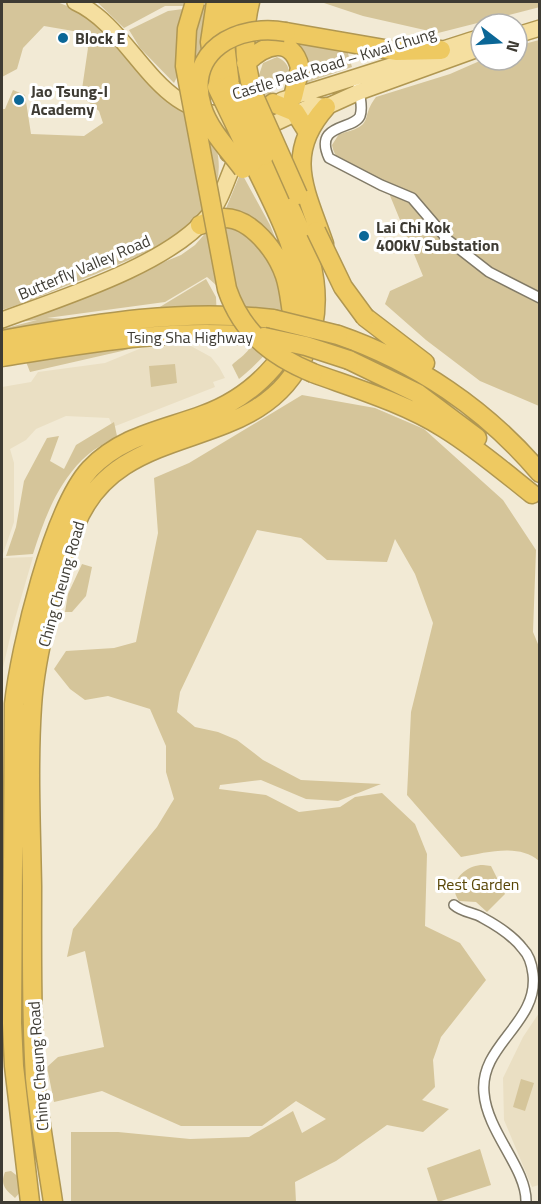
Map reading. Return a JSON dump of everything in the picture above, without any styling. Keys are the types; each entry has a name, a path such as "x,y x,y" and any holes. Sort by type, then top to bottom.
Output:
{"highway":[{"path":"195,2 185,41 187,83 225,279 231,299 244,325 266,347 288,362 404,407 444,428 478,450 536,500"},
{"name":"Ching Cheung Road","path":"53,1203 34,1063 32,706 36,676 69,544 82,511 110,474 148,451 227,424 263,405 290,379 302,359 304,332 301,288 291,246 253,162 210,42 216,2"},
{"name":"Ching Cheung Road","path":"224,86 225,35 232,2"},
{"path":"250,2 245,30 246,63 252,89 298,195 351,300 385,334 477,403 507,432 539,472"},
{"path":"253,162 206,118 200,96 200,77 213,51 231,36 255,29 286,32 396,51 441,50"},
{"path":"246,63 269,46 282,46 291,51 300,68 294,105 307,131"},
{"path":"273,103 294,105"},
{"path":"200,225 225,218 248,226 275,255 304,332 322,326 327,316 329,279 327,254 303,183 300,155 307,131 326,107"},
{"name":"Ching Cheung Road","path":"30,1203 19,1113 12,1023 14,704 27,636 56,533 72,494 97,462 136,437 202,416 236,400 265,376 304,332 317,291 312,261 298,227 253,162"},
{"name":"Tsing Sha Highway","path":"2,340 84,324 168,315 231,315 306,326 379,351 430,378 484,417 539,472"},
{"name":"Tsing Sha Highway","path":"2,357 113,339 169,334 243,335 306,346 374,370 434,404 487,446 536,500"}],"main road":[{"path":"75,2 110,26 162,88 202,110 224,127 228,137 224,189"},
{"name":"Castle Peak Road – Kwai Chung","path":"224,189 235,161 251,137 294,105 357,76 412,62 469,41"},
{"name":"Castle Peak Road – Kwai Chung","path":"294,105 326,107 359,92 469,52"},
{"name":"Castle Peak Road – Kwai Chung","path":"202,110 236,114 273,103"},
{"name":"Butterfly Valley Road","path":"2,320 148,261 181,241 200,225 213,211 224,189"}],"street":[{"path":"357,76 360,116 357,120 343,124 330,134 325,146 329,158 372,181 412,198 448,240 494,275 540,298"},
{"path":"454,905 460,910 483,918 518,944 527,954 532,970 532,994 528,1009 490,1061 483,1085 489,1119 524,1187 526,1203"}],"shaded area":[{"path":"189,345 211,357 219,367 225,378 213,382 215,387 113,427 109,418 66,416 36,429 26,440 10,449 14,463 14,522 2,557 2,387 31,382 38,372 105,363 144,347"},
{"path":"33,557 12,629 2,672 2,558"},
{"path":"539,1013 539,1185 532,1187 504,1120 503,1078 523,1037"}],"green space":[{"path":"2,2 57,2 80,11 92,19 210,135 218,156 218,179 210,200 196,218 158,246 115,266 2,310 2,109 5,109 13,90 25,95 31,134 84,136 103,123 99,111 81,96 88,48 79,32 44,26 23,48 17,69 2,77"},
{"path":"97,2 208,2 216,102 183,88 184,6 165,6 124,28"},
{"path":"321,2 539,2 540,7 520,12 469,12 469,25 438,33 363,16"},
{"path":"183,9 181,69 174,83 140,48 129,30 168,11"},
{"path":"287,36 347,50 352,67 303,84"},
{"path":"539,40 539,406 480,381 426,340 385,304 390,291 423,276 384,181 345,165 339,160 332,145 339,134 351,131 363,124 376,97 450,74 469,66 469,72 529,72 529,43"},
{"path":"277,57 288,67 286,79 276,89 263,96 258,78 263,63"},
{"path":"241,172 270,225 285,262 293,329 239,379 232,365 249,349 253,339 252,329 240,309 207,277 165,302 47,318 135,322 206,279 216,297 217,321 122,351 30,372 19,344 2,346 2,329 37,320 18,322 181,255 195,245 225,211"},
{"path":"175,364 177,383 151,387 149,366"},
{"path":"302,395 375,408 424,429 503,500 536,550 533,632 540,649 539,861 531,855 512,851 461,857 407,795 411,712 433,623 415,574 395,539 387,562 327,560 301,538 257,530 180,692 177,712 195,727 218,732 237,740 263,760 301,780 381,784 338,801 306,799 261,780 220,785 219,789 266,795 299,812 340,807 355,797 382,793 415,824 427,854 425,926 460,943 486,980 441,1037 433,1060 435,1087 422,1100 449,1109 423,1132 387,1125 336,1161 295,1182 296,1202 71,1202 71,1132 118,1132 190,1139 249,1137 293,1111 302,1133 326,1119 296,1101 262,1126 181,1126 102,1091 54,1102 47,1067 58,1057 104,1047 85,951 67,957 73,929 157,827 174,799 166,772 166,746 150,709 108,696 85,700 70,689 54,669 66,651 114,648 136,642 158,533 154,478 189,463"},
{"path":"114,422 117,436 86,456 58,492 46,516 33,554 6,556 16,527 24,481 47,438 59,436 50,461 64,469 76,445"},
{"path":"82,564 92,567 86,596 72,612 65,612 68,594"},
{"name":"Rest Garden","path":"491,866 505,894 487,912 476,902 459,901 455,888 459,876 470,868"},
{"path":"521,1079 534,1083 525,1111 513,1107"},
{"path":"480,1149 491,1185 438,1202 427,1168"},
{"path":"11,1171 20,1178 22,1190 15,1198 3,1184 5,1172"}],"place":[{"name":"Block E","path":"63,38"},
{"name":"Jao Tsung-I Academy","path":"19,100"},
{"name":"Lai Chi Kok 400kV Substation","path":"364,236"}]}
